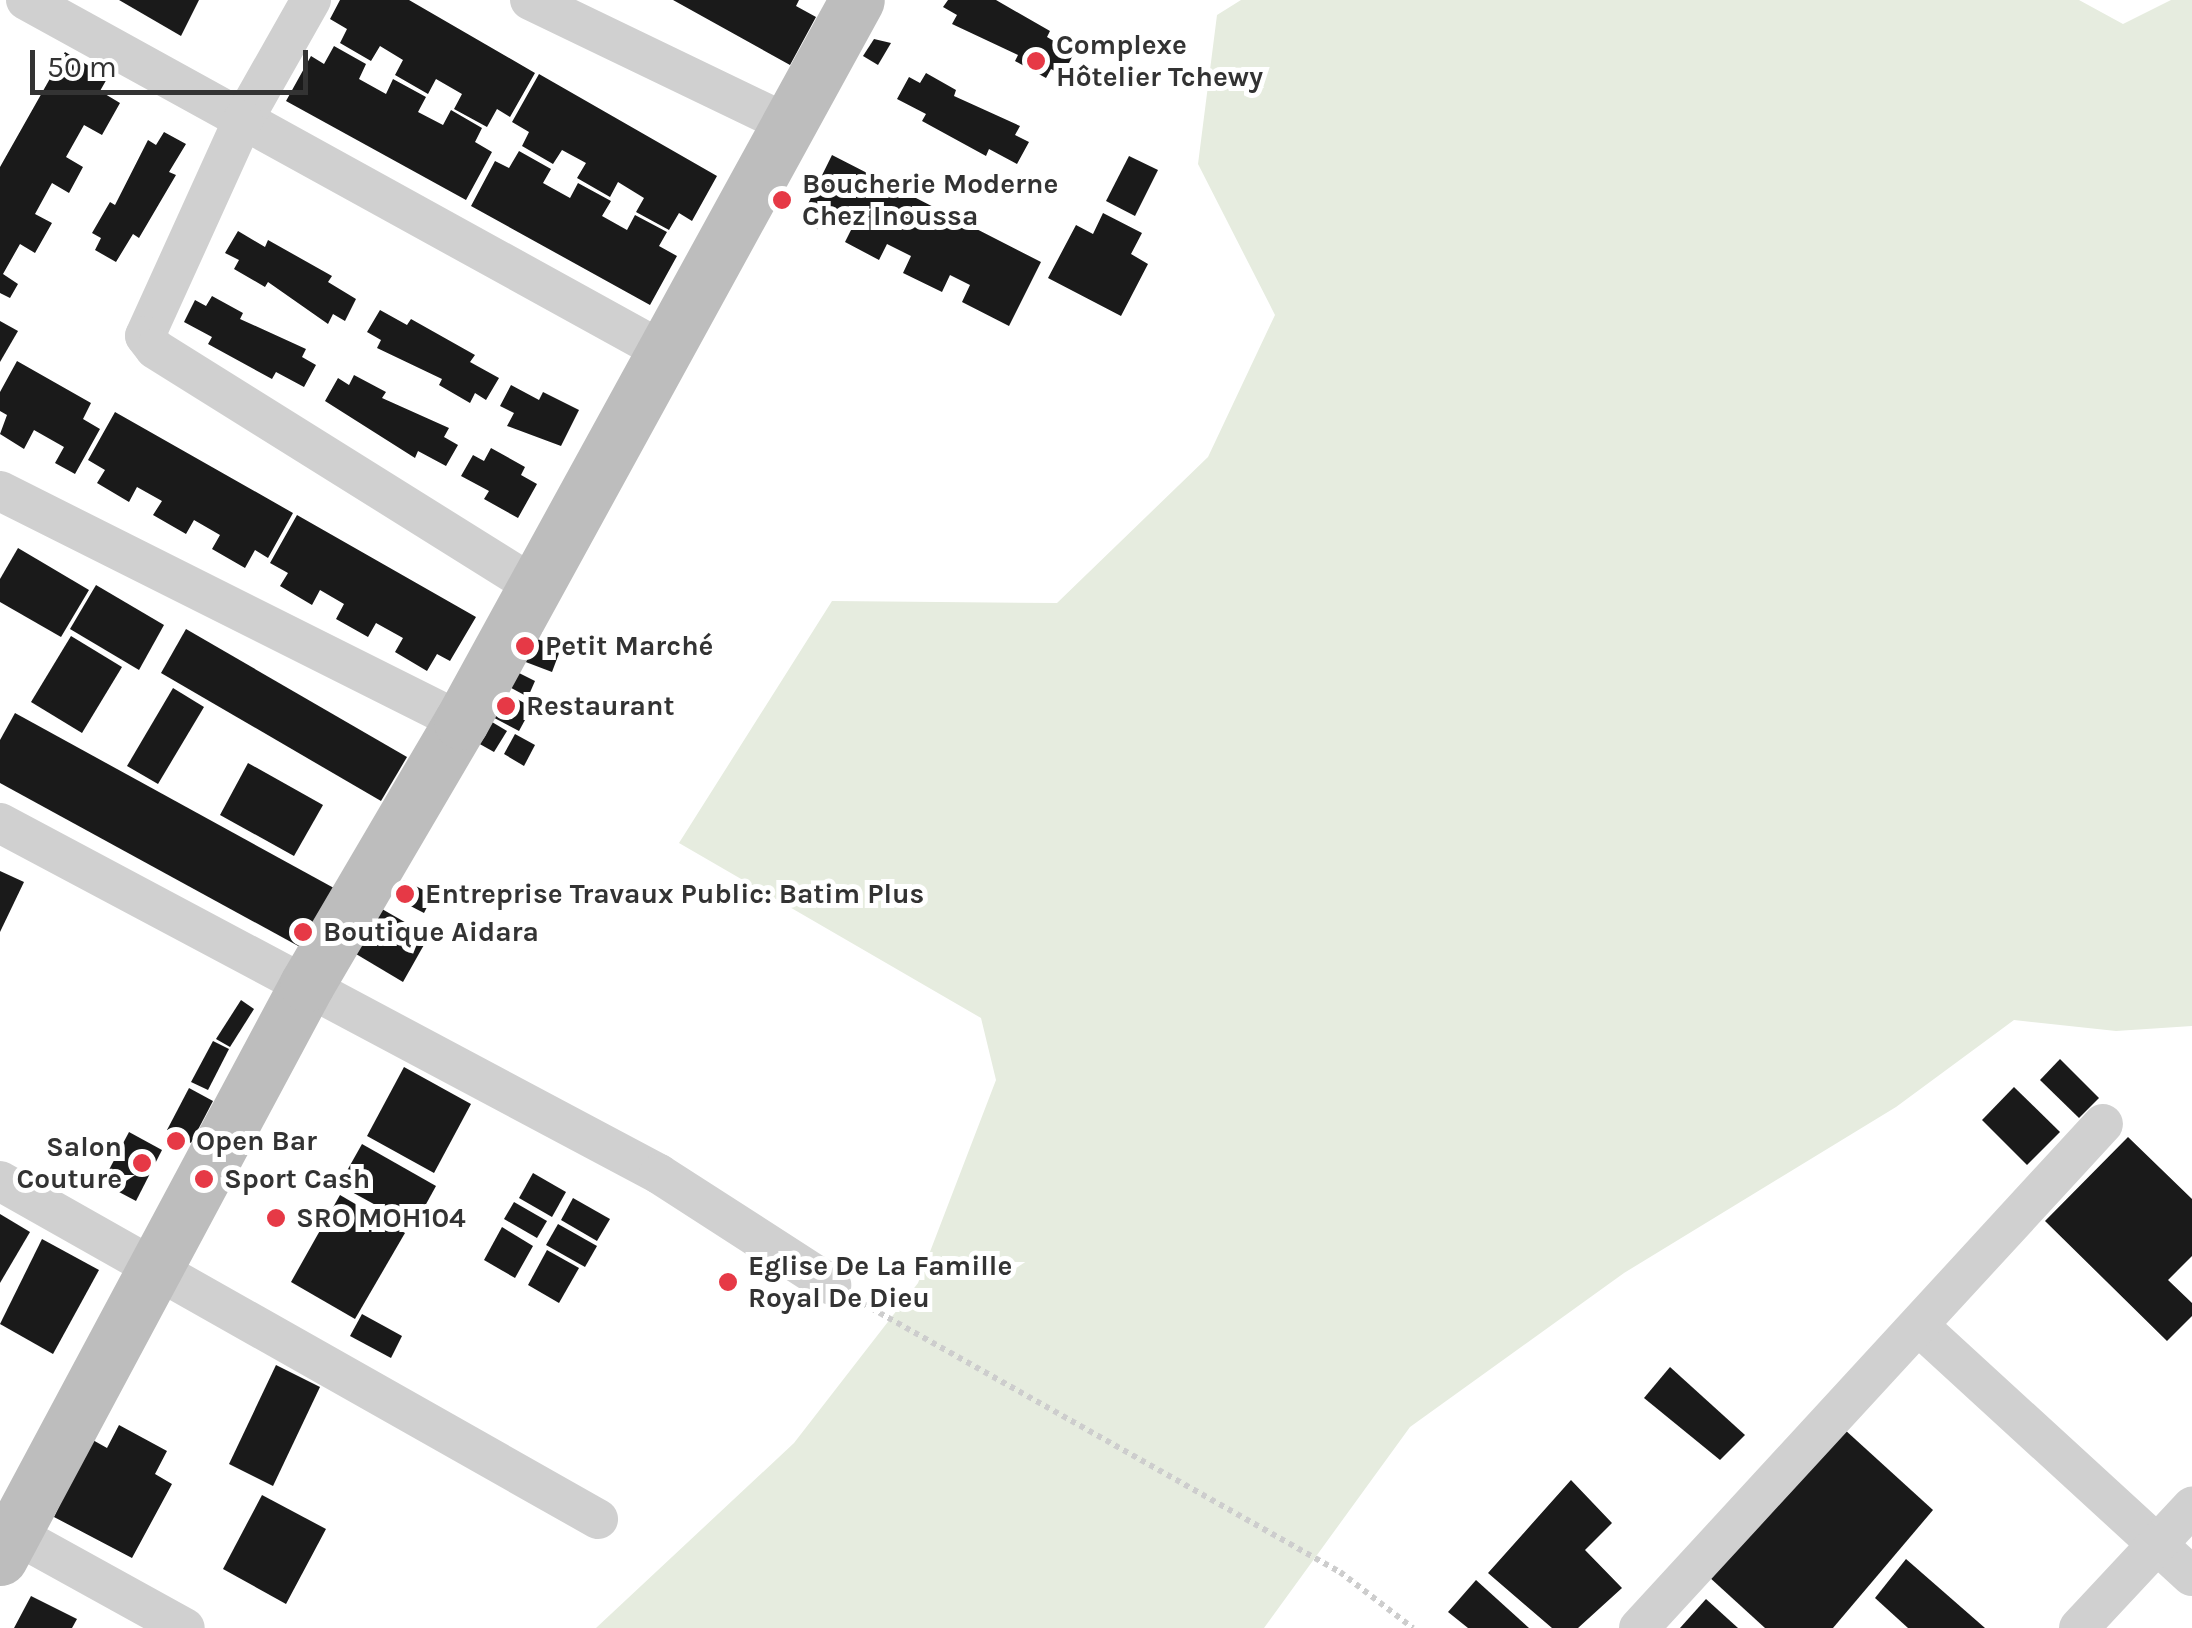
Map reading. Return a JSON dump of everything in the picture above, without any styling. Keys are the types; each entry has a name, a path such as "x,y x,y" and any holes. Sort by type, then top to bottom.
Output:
{"street":[{"path":"0,17 10,0"},
{"path":"26,0 663,351"},
{"path":"311,0 243,120 145,323 145,336 155,350 536,587"},
{"path":"530,0 788,124"},
{"path":"185,1628 4,1539 157,1268 307,984 461,722 857,0"},
{"path":"0,490 461,722"},
{"path":"0,823 658,1174 831,1285"},
{"path":"1639,1628 1921,1328 2102,1124"},
{"path":"0,1181 598,1519"},
{"path":"1921,1328 2192,1576"},
{"path":"2079,1628 2192,1507"}],"path":[{"path":"831,1285 1340,1572 1413,1628"}],"shaded area":[{"path":"1241,0 2079,0 2123,24 2171,0 2192,0 2192,1026 2116,1031 2014,1020 1896,1107 1624,1273 1410,1427 1264,1628 596,1628 794,1443 918,1283 996,1080 981,1018 679,843 832,601 1057,603 1208,457 1275,315 1198,164 1217,15"}],"building":[{"path":"119,0 199,0 181,36"},
{"path":"340,0 409,0 535,73 510,117 497,109 487,127 454,109 462,94 436,79 428,94 395,75 403,60 380,46 371,61 340,43 347,29 330,19"},
{"path":"673,0 799,0 796,6 816,17 790,65"},
{"path":"948,0 996,0 1050,31 1047,37 1074,53 1063,75 1051,69 1046,78 1015,61 1018,55 952,24 957,15 943,7"},
{"path":"874,39 891,43 878,65 863,56"},
{"path":"334,46 366,64 359,79 386,94 393,79 426,97 418,112 443,125 451,110 482,128 475,142 492,152 466,200 286,101 311,56 324,64"},
{"path":"65,52 108,77 100,91 120,103 102,135 84,125 66,157 83,167 69,193 52,183 35,214 52,223 35,253 20,244 3,274 18,284 10,298 0,293 0,167"},
{"path":"926,73 956,90 954,96 1020,126 1015,135 1029,142 1017,164 989,149 986,156 922,121 926,114 897,99 909,77 920,83"},
{"path":"539,74 717,176 692,221 679,213 669,230 636,212 644,198 618,182 610,197 577,178 586,163 562,150 553,164 522,146 529,132 512,122"},
{"path":"164,132 186,144 169,172 176,175 139,238 133,234 116,262 95,250 101,238 92,233 110,202 115,205 148,140 156,145"},
{"path":"519,151 551,169 543,183 570,198 578,183 611,201 602,216 627,230 635,215 667,232 659,246 677,256 650,305 471,206 495,161 509,168"},
{"path":"832,155 1041,262 1009,326 962,302 970,285 950,275 942,292 903,273 911,256 887,244 879,260 845,242 854,224 828,211 819,230 800,220"},
{"path":"1129,156 1158,170 1135,216 1106,201"},
{"path":"1103,213 1142,233 1131,254 1148,264 1121,316 1048,278 1076,225 1093,234"},
{"path":"238,231 265,247 268,240 332,276 328,282 356,299 345,321 333,314 328,324 268,282 265,287 234,269 239,260 225,253"},
{"path":"212,296 243,313 240,319 306,349 302,357 316,365 304,387 276,372 272,379 208,344 212,337 184,322 195,300 206,306"},
{"path":"380,310 407,325 411,319 475,355 470,362 499,378 486,400 475,393 470,403 439,385 442,379 377,348 381,340 367,332"},
{"path":"0,321 18,331 0,362"},
{"path":"17,361 91,403 83,419 100,429 75,474 55,463 64,447 34,430 24,449 0,434 7,415 0,411 0,392"},
{"path":"354,375 386,392 382,398 449,428 444,437 458,445 446,466 418,451 415,458 325,401 338,378 349,385"},
{"path":"511,385 539,400 543,392 579,410 561,446 507,426 514,413 500,406"},
{"path":"115,412 293,513 268,558 255,550 245,568 212,549 220,535 194,520 186,534 153,515 162,501 137,487 129,502 97,483 105,470 88,460"},
{"path":"491,448 525,467 521,475 537,484 518,518 484,499 489,491 461,476 473,455 484,461"},
{"path":"297,515 476,617 450,661 437,654 427,671 395,652 403,638 376,623 368,637 336,619 344,604 320,590 312,605 280,586 288,573 270,563"},
{"path":"18,548 89,590 61,637 0,602 0,579"},
{"path":"96,585 164,625 139,670 70,629"},
{"path":"186,629 407,757 381,801 161,673"},
{"path":"71,636 122,667 82,733 31,702"},
{"path":"532,637 561,648 552,672 523,661"},
{"path":"511,669 535,681 528,697 504,684"},
{"path":"173,688 204,707 158,784 127,766"},
{"path":"498,689 532,707 519,731 485,713"},
{"path":"15,713 343,893 311,953 0,783 0,740"},
{"path":"482,716 507,731 494,752 469,738"},
{"path":"515,734 535,745 524,766 504,754"},
{"path":"248,763 323,805 294,856 220,815"},
{"path":"0,871 24,882 0,932"},
{"path":"404,880 433,895 424,913 395,898"},
{"path":"382,909 429,936 403,982 356,954"},
{"path":"241,1000 254,1009 230,1047 216,1039"},
{"path":"213,1041 229,1049 208,1090 191,1082"},
{"path":"2060,1059 2099,1098 2079,1118 2040,1080"},
{"path":"404,1067 471,1104 434,1173 367,1136"},
{"path":"2014,1087 2060,1132 2027,1165 1982,1120"},
{"path":"189,1088 213,1101 191,1143 167,1130"},
{"path":"129,1132 162,1150 136,1201 102,1183"},
{"path":"2128,1137 2192,1199 2192,1256 2168,1280 2192,1303 2192,1316 2167,1341 2045,1221"},
{"path":"362,1144 436,1186 414,1226 339,1185"},
{"path":"533,1173 566,1192 552,1217 519,1198"},
{"path":"340,1195 405,1233 355,1319 291,1282"},
{"path":"573,1198 610,1219 597,1241 561,1220"},
{"path":"514,1202 547,1221 537,1238 504,1219"},
{"path":"0,1214 30,1232 0,1283"},
{"path":"558,1224 597,1246 585,1267 546,1245"},
{"path":"502,1227 533,1246 515,1278 484,1260"},
{"path":"42,1239 99,1270 53,1354 0,1324"},
{"path":"547,1250 579,1268 559,1303 528,1285"},
{"path":"362,1314 402,1336 391,1358 350,1336"},
{"path":"276,1365 320,1387 273,1486 229,1464"},
{"path":"1670,1367 1745,1435 1720,1460 1644,1398"},
{"path":"119,1425 167,1451 155,1474 172,1484 132,1558 54,1517 91,1439 107,1448"},
{"path":"1844,1429 1933,1510 1833,1628 1765,1628 1708,1576"},
{"path":"1571,1480 1612,1523 1585,1550 1622,1588 1578,1628 1552,1628 1488,1573"},
{"path":"262,1495 326,1529 286,1604 223,1569"},
{"path":"1906,1559 1985,1628 1908,1628 1875,1598"},
{"path":"1476,1580 1529,1628 1468,1628 1448,1612"},
{"path":"31,1596 77,1619 72,1628 14,1628"},
{"path":"1706,1599 1738,1628 1680,1628"}],"place":[{"name":"Complexe Hôtelier Tchewy","path":"1036,61"},
{"name":"Boucherie Moderne Chez Inoussa","path":"782,200"},
{"name":"Petit Marché","path":"525,646"},
{"name":"Restaurant","path":"506,706"},
{"name":"Entreprise Travaux Public: Batim Plus","path":"405,894"},
{"name":"Boutique Aidara","path":"303,932"},
{"name":"Open Bar","path":"176,1141"},
{"name":"Salon Couture","path":"142,1163"},
{"name":"Sport Cash","path":"204,1179"},
{"name":"SRO MOH104","path":"276,1218"},
{"name":"Eglise De La Famille Royal De Dieu","path":"728,1282"}]}
